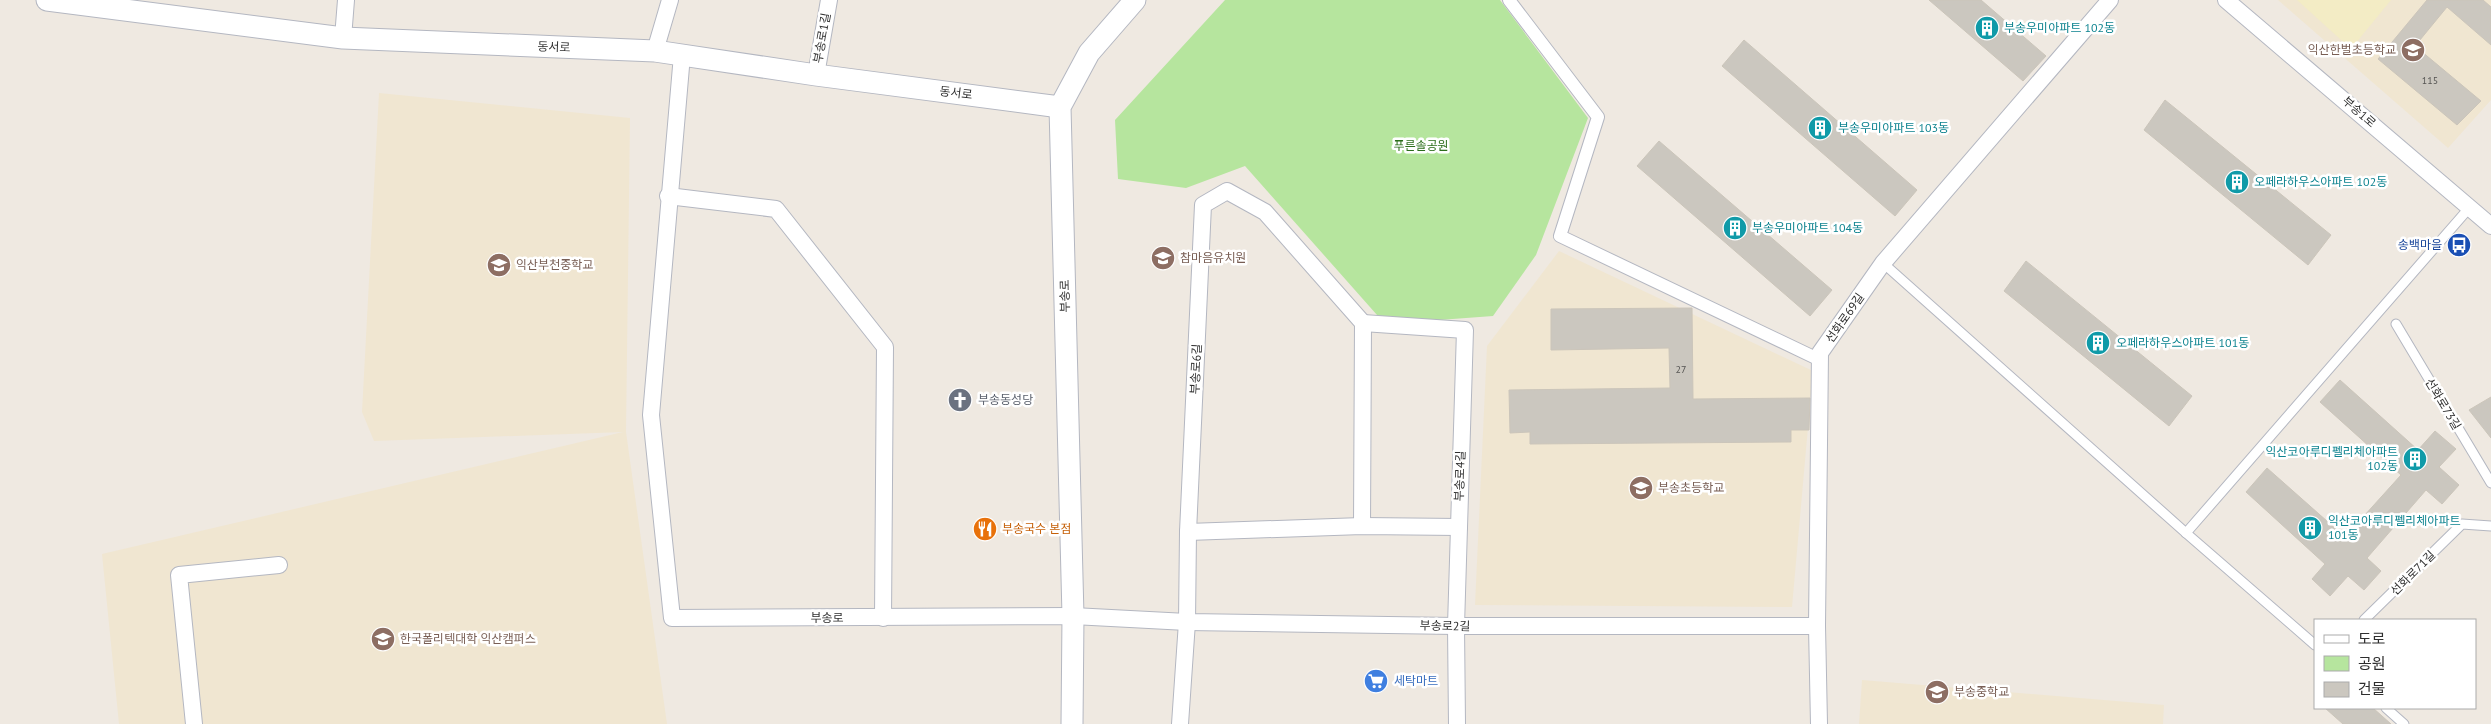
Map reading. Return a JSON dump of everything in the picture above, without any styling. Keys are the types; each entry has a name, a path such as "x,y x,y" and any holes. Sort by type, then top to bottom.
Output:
{"street":[{"name":"동서로","path":"47,0 343,38 656,51 816,75 1060,107"},
{"path":"343,38 346,0"},
{"path":"656,51 670,0"},
{"name":"부송로1길","path":"816,75 829,0"},
{"name":"부송로","path":"1072,724 1072,616 1060,107 1089,53 1135,0"},
{"path":"1509,0 1598,117 1560,236 1820,360"},
{"name":"선화로69길","path":"1819,724 1817,626 1820,353 1883,263 2110,0"},
{"name":"부송1로","path":"2226,0 2491,226"},
{"path":"682,55 668,196 776,209 885,347 883,618"},
{"name":"부송로6길","path":"1180,724 1187,622 1188,532 1203,205 1227,191 1265,212 1363,322"},
{"name":"부송로","path":"668,196 652,416 672,618 1072,616"},
{"path":"1362,526 1363,322"},
{"name":"부송로4길","path":"1363,322 1464,330 1456,626 1457,724"},
{"path":"1188,532 1362,526 1459,527"},
{"path":"194,724 179,575 279,565"},
{"name":"부송로2길","path":"1072,616 1187,622 1456,626 1817,626"}],"lane":[{"path":"2186,533 2470,207"},
{"path":"1883,263 2186,533 2314,644"},
{"name":"선화로73길","path":"2396,324 2491,483"},
{"name":"선화로71길","path":"2365,619 2462,524 2491,526"},
{"path":"2387,709 2404,724"}],"shaded area":[{"name":"익산한벌초등학교","path":"2278,0 2491,0 2491,100 2448,148"},
{"path":"379,93 630,118 626,432 667,724 119,724 102,554 623,432 374,441 362,412"},
{"name":"부송초등학교","path":"1559,251 1813,371 1792,607 1475,605 1487,346"},
{"name":"부송중학교","path":"1862,680 2164,705 2163,724 1859,724"}],"green space":[{"name":"푸른솔공원","path":"1225,0 1500,0 1588,118 1536,255 1493,316 1385,324 1245,166 1186,188 1118,179 1115,120"}],"sand":[{"path":"2297,0 2391,0 2351,49"}],"building":[{"name":"부송우미아파트 102동","path":"1929,0 1981,0 2046,56 2023,81"},
{"name":"익산한벌초등학교","path":"2427,0 2483,0 2491,7 2491,45 2447,7 2415,46 2481,101 2457,125 2378,59"},
{"name":"부송우미아파트 103동","path":"1744,40 1917,190 1895,216 1722,66"},
{"name":"오페라하우스아파트 102동","path":"2165,100 2331,235 2308,265 2144,130"},
{"name":"부송우미아파트 104동","path":"1659,141 1832,290 1810,316 1637,166"},
{"name":"오페라하우스아파트 101동","path":"2026,261 2192,396 2169,426 2004,291"},
{"path":"1692,308 1693,399 1810,398 1809,430 1791,430 1791,442 1530,444 1530,432 1510,433 1509,390 1670,388 1669,348 1551,350 1551,309"},
{"path":"2340,380 2418,450 2435,431 2456,449 2439,467 2459,485 2442,504 2426,490 2367,558 2381,571 2364,590 2348,576 2330,596 2312,579 2325,564 2246,492 2267,468 2345,537 2401,475 2320,402"},
{"path":"2491,397 2491,438 2469,410"},
{"path":"2326,709 2374,709 2391,724 2343,724"}],"place":[{"name":"부송우미아파트 102동","path":"1987,28"},
{"name":"익산한벌초등학교","path":"2413,50"},
{"name":"부송우미아파트 103동","path":"1820,128"},
{"name":"오페라하우스아파트 102동","path":"2237,182"},
{"name":"부송우미아파트 104동","path":"1735,228"},
{"name":"송백마을","path":"2459,245"},
{"name":"참마음유치원","path":"1163,258"},
{"name":"익산부천중학교","path":"499,265"},
{"name":"오페라하우스아파트 101동","path":"2098,343"},
{"name":"부송동성당","path":"960,400"},
{"name":"익산코아루디펠리체아파트 102동","path":"2415,459"},
{"name":"부송초등학교","path":"1641,488"},
{"name":"익산코아루디펠리체아파트 101동","path":"2310,528"},
{"name":"부송국수 본점","path":"985,529"},
{"name":"한국폴리텍대학 익산캠퍼스","path":"383,639"},
{"name":"세탁마트","path":"1376,681"},
{"name":"부송중학교","path":"1937,692"}]}
